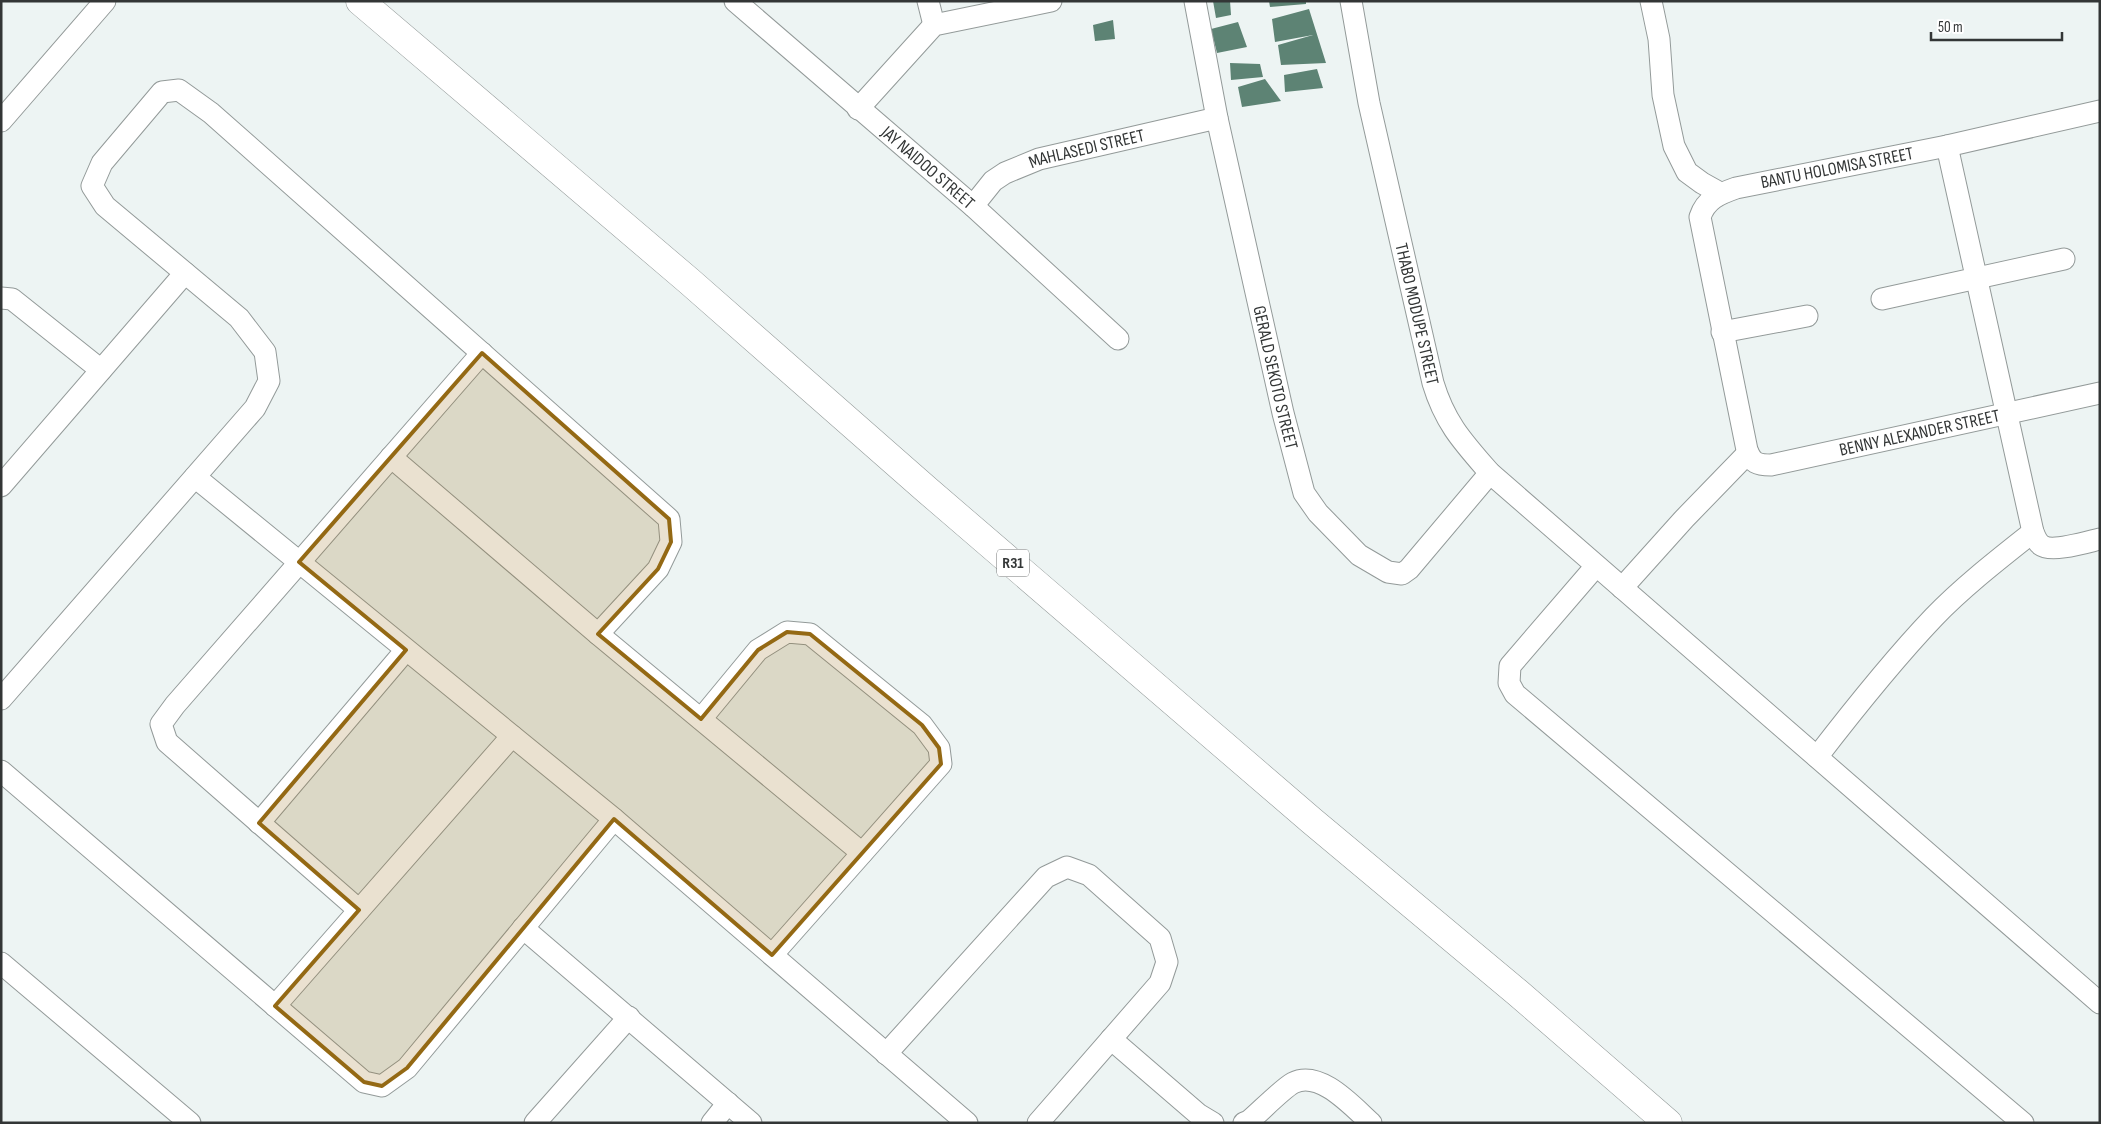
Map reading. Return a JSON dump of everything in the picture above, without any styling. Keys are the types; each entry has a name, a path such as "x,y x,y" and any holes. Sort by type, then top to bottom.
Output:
{"main road":[{"name":"R31","path":"360,1 689,280 920,484 1668,1123"}],"street":[{"path":"1,121 105,1"},
{"name":"JAY NAIDOO STREET","path":"736,1 858,109 973,206 1118,339"},
{"path":"928,1 934,25"},
{"path":"858,109 934,25 1051,1"},
{"name":"GERALD SEKOTO STREET","path":"1195,1 1217,118 1298,476 1304,493 1318,513 1358,556 1388,572 1402,574 1409,569 1490,473"},
{"name":"THABO MODUPE STREET","path":"1352,1 1369,103 1433,383 1439,402 1456,434 1490,473 2100,1003"},
{"path":"1651,1 1659,39 1663,95 1674,146 1687,172 1720,193"},
{"path":"1,699 255,408 269,381 265,352 245,324 105,206 92,186 102,163 162,92 179,90 211,113 669,518 671,542 658,570 598,634"},
{"name":"BANTU HOLOMISA STREET","path":"1748,451 1722,332 1700,216 1703,206 1720,193 1736,188 1947,146 2100,112"},
{"name":"MAHLASEDI STREET","path":"973,206 993,181 1005,173 1039,159 1217,118"},
{"path":"1947,146 2032,532 2037,542 2046,548 2065,547 2100,539"},
{"path":"1882,300 2064,259"},
{"path":"1,486 185,273"},
{"path":"1,298 12,299 101,370"},
{"path":"1722,332 1807,316"},
{"path":"359,910 167,742 161,724 175,705 482,353"},
{"name":"BENNY ALEXANDER STREET","path":"1748,451 1754,462 1772,465 2100,393"},
{"path":"1622,588 1748,451"},
{"path":"391,457 598,634 862,852"},
{"path":"195,477 614,819 967,1123"},
{"path":"1817,757 1874,683 1936,616 1990,566 2032,532"},
{"path":"1596,566 1510,666 1509,683 1515,694 2023,1123"},
{"path":"701,719 758,650 787,632 810,634 922,725 939,748 941,764 772,955"},
{"path":"259,822 406,650"},
{"path":"275,1006 512,736"},
{"path":"1,771 364,1082 382,1086 407,1068 614,819"},
{"path":"886,1054 1046,877 1067,867 1089,876 1160,938 1167,962 1160,982 1038,1123"},
{"path":"523,928 751,1123"},
{"path":"1,963 190,1123"},
{"path":"535,1123 629,1018"},
{"path":"1111,1039 1198,1114 1213,1123"},
{"path":"1244,1123 1249,1121 1293,1083 1308,1079 1328,1085 1371,1123"},
{"path":"712,1123 728,1103"}],"highlighted area":[{"path":"482,353 669,519 671,542 658,569 598,634 701,719 758,650 787,632 810,634 922,725 939,748 941,764 772,955 614,819 407,1068 382,1086 364,1082 275,1006 359,910 259,823 406,650 299,562"}],"building":[{"path":"1213,1 1230,1 1231,15 1216,18"},
{"path":"1269,1 1306,1 1306,4 1270,7"},
{"path":"1309,9 1326,63 1281,65 1278,45 1313,35 1275,42 1272,19"},
{"path":"1113,20 1115,39 1095,41 1093,25"},
{"path":"1238,22 1247,47 1217,53 1211,29"},
{"path":"1230,63 1260,64 1263,77 1231,80"},
{"path":"1317,69 1323,88 1285,92 1284,75"},
{"path":"1265,79 1281,101 1242,107 1238,87"}]}
